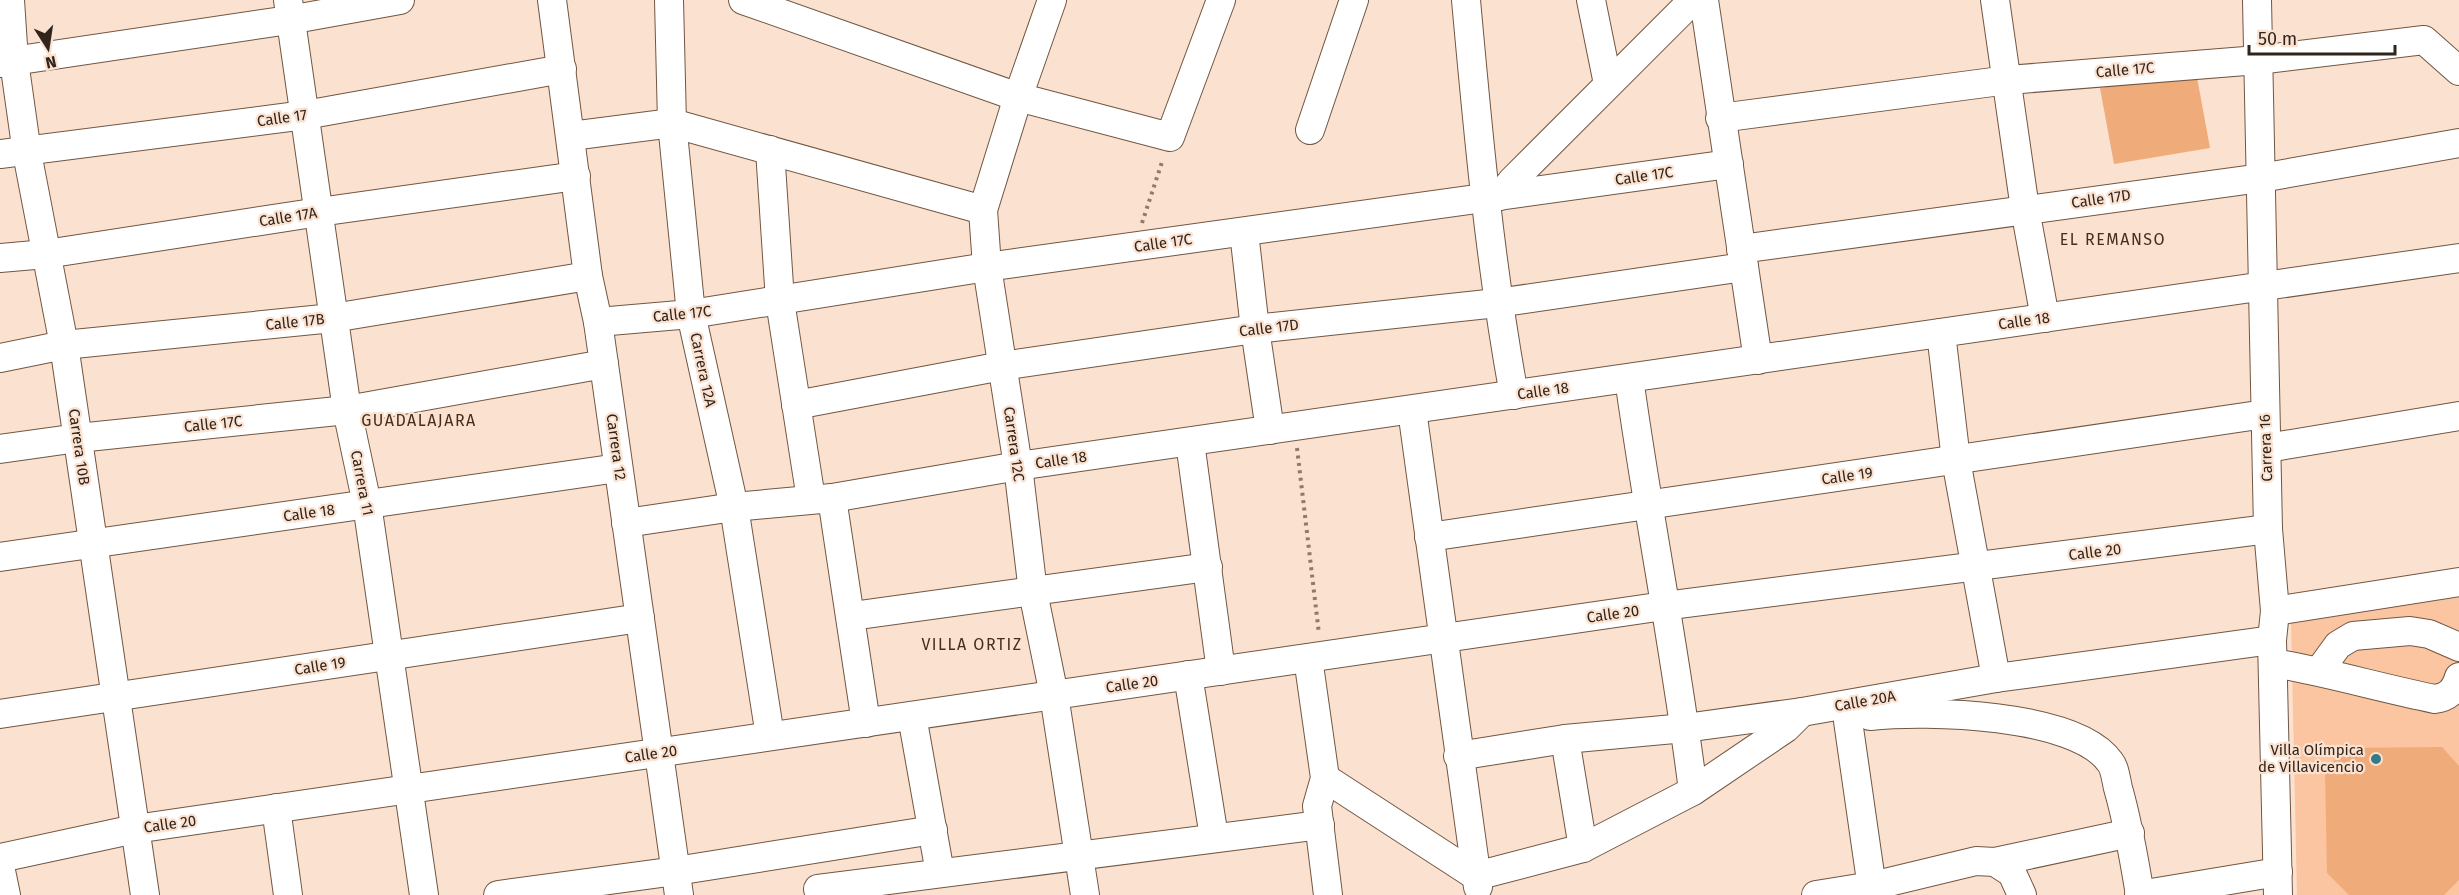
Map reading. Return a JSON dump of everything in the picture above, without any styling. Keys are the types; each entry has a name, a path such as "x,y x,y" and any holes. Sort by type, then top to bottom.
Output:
{"street":[{"name":"Carrera 10B","path":"10,0 7,62 13,154 46,254 64,345 145,895"},
{"path":"7,62 288,10 400,0"},
{"name":"Carrera 12","path":"552,0 588,276 598,322 678,883"},
{"name":"Carrera 12A","path":"669,0 672,123 691,314 734,507 770,736"},
{"path":"743,0 1018,97 1170,137 1221,0"},
{"name":"Carrera 12C","path":"1052,0 1018,97 983,210 987,267 1018,466 1033,592 1054,695 1085,895"},
{"path":"1310,130 1354,0"},
{"path":"1466,0 1492,197 1497,303 1514,395"},
{"path":"1591,0 1608,84"},
{"path":"1492,197 1512,181 1693,0"},
{"path":"1704,0 1758,360"},
{"path":"1995,0 2025,209 2044,318"},
{"name":"Carrera 16","path":"2257,0 2268,529 2275,611 2272,651 2278,884"},
{"name":"Carrera 11","path":"288,10 346,410 367,504 424,895"},
{"name":"Calle 17C","path":"1720,118 2008,80 2258,60 2424,40 2459,70"},
{"name":"Calle 17","path":"13,154 305,115 562,69"},
{"path":"571,136 672,123 983,210"},
{"name":"Calle 17D","path":"796,405 1002,366 1255,329 1497,303 2025,209 2261,178 2459,143"},
{"path":"770,150 780,301 796,405 852,616 866,723"},
{"name":"Calle 17C","path":"598,322 691,314 987,267 1729,164"},
{"name":"Calle 17A","path":"0,258 46,254 319,212 576,176"},
{"path":"1244,232 1255,329 1282,428"},
{"name":"Calle 18","path":"626,523 734,507 822,499 1018,466 2459,258"},
{"name":"Calle 17B","path":"0,357 64,345 333,318 588,276"},
{"path":"1941,333 1956,460 1996,678"},
{"name":"Calle 17C","path":"0,449 78,438 346,410 604,364"},
{"path":"1629,378 1693,791"},
{"path":"1412,410 1477,886"},
{"name":"Calle 19","path":"1429,537 2265,414"},
{"path":"2267,448 2459,416"},
{"path":"1190,441 1221,671"},
{"name":"Calle 18","path":"0,557 618,468"},
{"name":"Calle 20","path":"0,858 135,829 1188,675 1664,606 2268,529"},
{"path":"852,616 1208,567"},
{"path":"2275,611 2459,582"},
{"name":"Calle 19","path":"0,714 640,618"},
{"path":"2319,670 2338,645 2353,636 2410,631 2429,634 2459,647"},
{"name":"Calle 20A","path":"1458,756 1565,739 1825,714 1996,678 2272,651 2319,670 2365,684 2435,699 2445,698 2456,687 2459,676"},
{"path":"1314,657 1325,778 1317,806 1328,895"},
{"path":"1188,675 1214,837"},
{"path":"1477,886 1583,848 1693,791 1786,728 1825,714 1878,715 1926,712 2005,719 2037,726 2098,748 2112,763 2130,833 2139,895 2278,884"},
{"path":"1825,714 1872,890"},
{"path":"912,716 940,873"},
{"path":"1565,739 1583,848"},
{"path":"1325,778 1477,886"},
{"path":"276,808 288,895"},
{"path":"813,850 819,892 940,873 1320,825"},
{"path":"498,895 678,883 813,850 933,830"},
{"path":"1816,895 1872,890 1976,861 1995,862 2130,833"},
{"path":"1995,862 2012,873 2022,895"},
{"path":"0,866 6,895"}],"path":[{"path":"1135,247 1170,137"},
{"path":"1282,428 1314,657"}],"shaded area":[{"name":"Villa Olímpica de Villavicencio","path":"2459,593 2459,895 2297,895 2291,622"}],"building":[{"path":"2196,72 2210,148 2114,164 2100,88"},
{"path":"2442,747 2459,766 2459,880 2444,895 2349,895 2327,873 2325,770 2347,748"}],"place":[{"name":"Villa Olímpica de Villavicencio","path":"2376,759"}],"district":[{"name":"EL REMANSO","path":"2113,239"},
{"name":"GUADALAJARA","path":"419,420"},
{"name":"VILLA ORTIZ","path":"972,644"}]}
